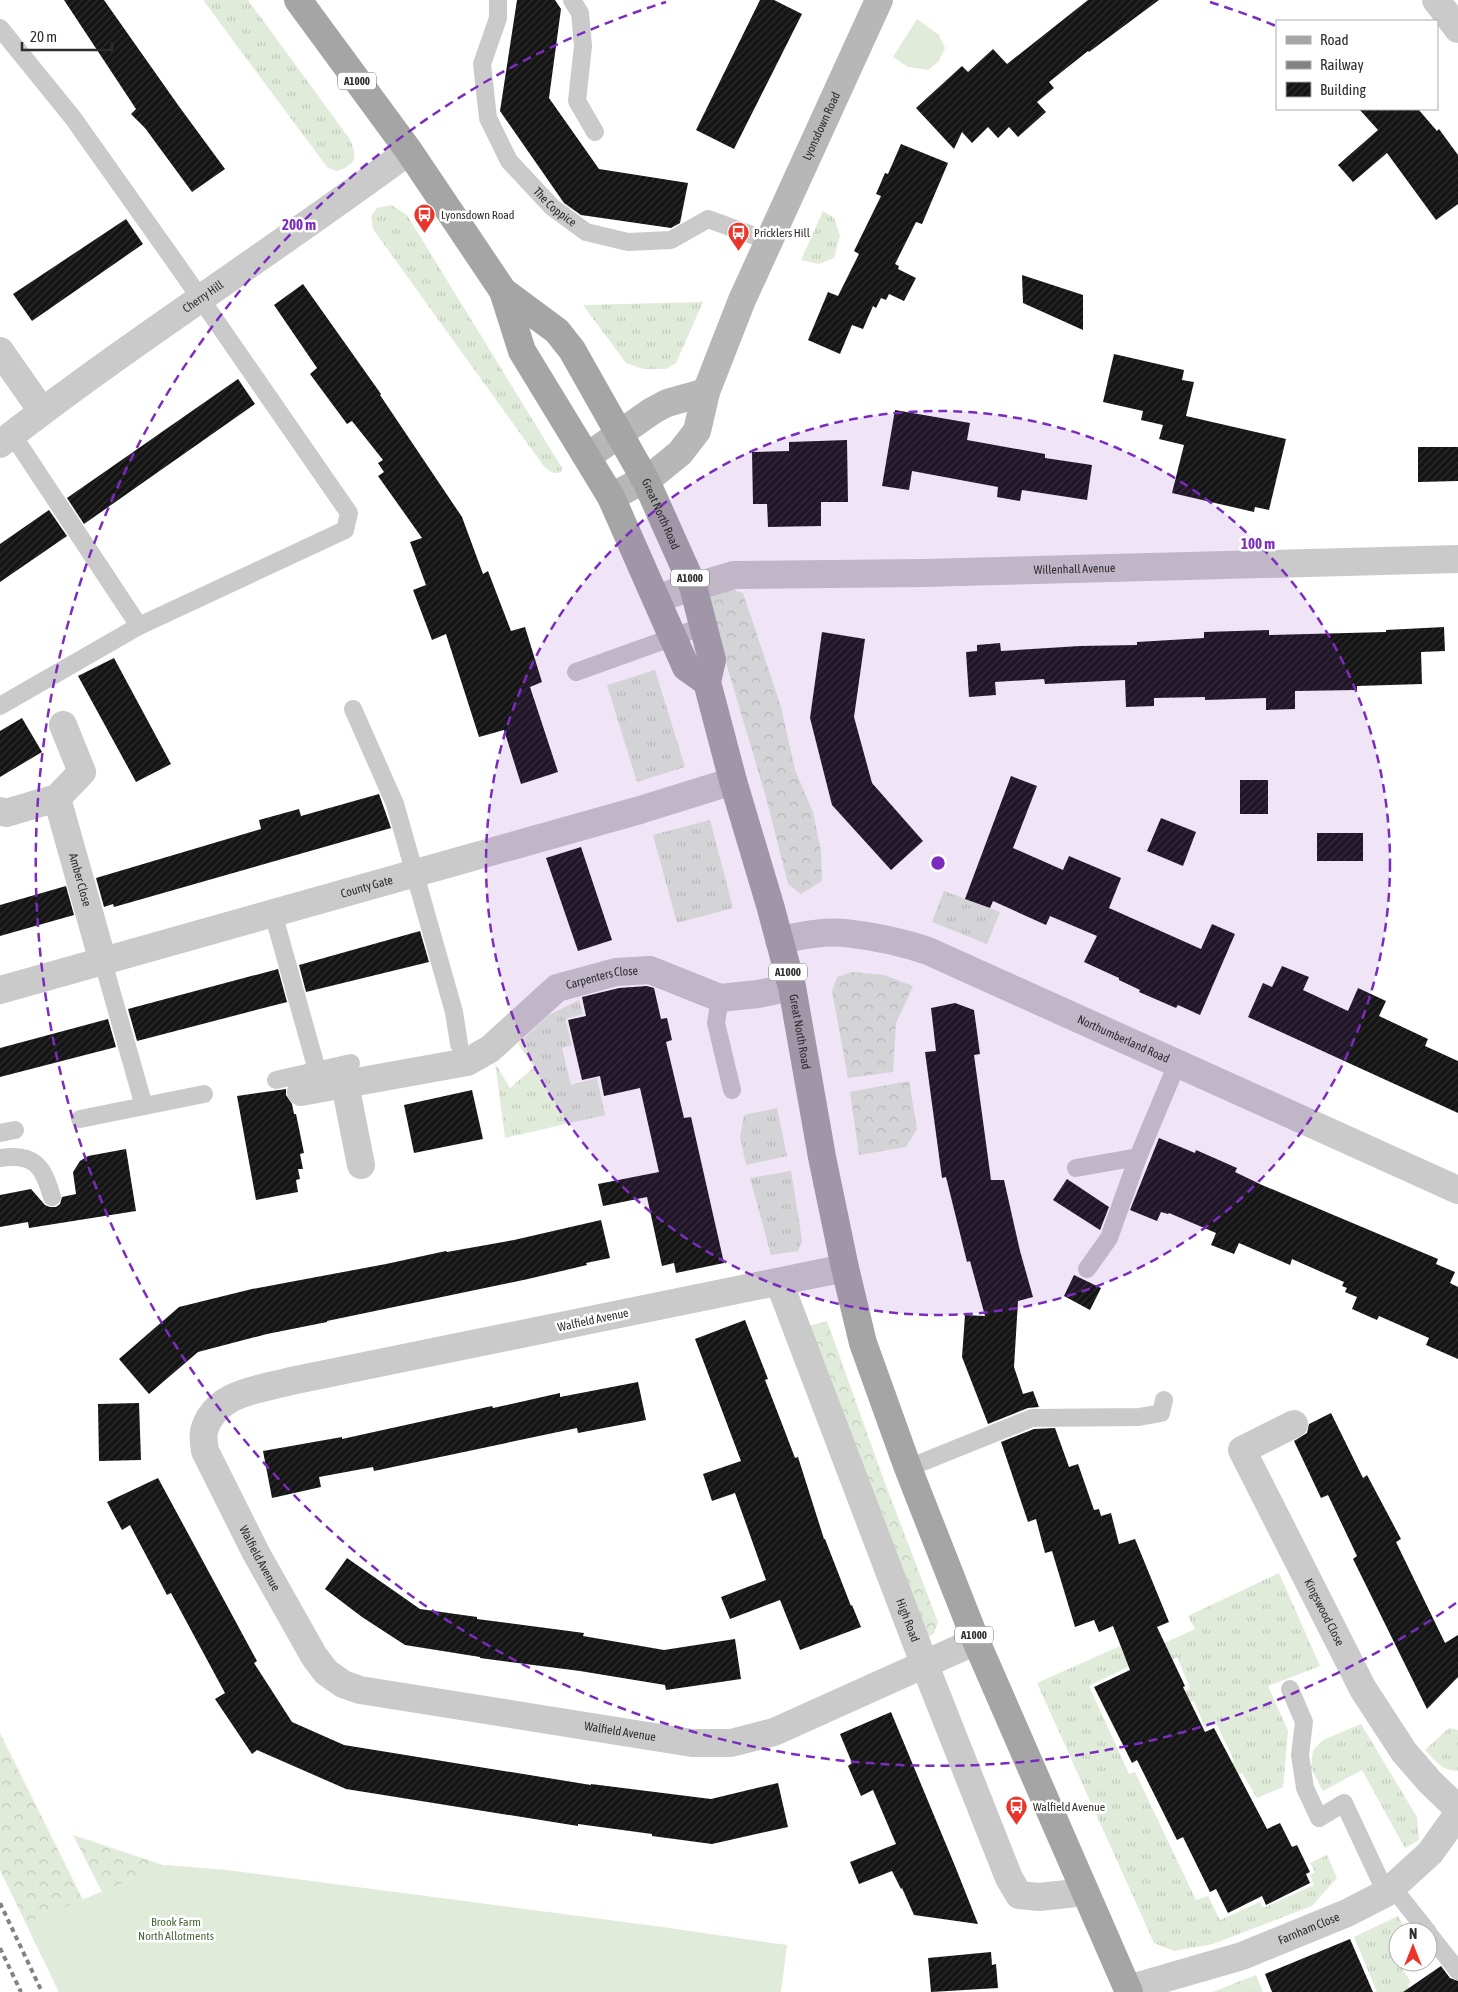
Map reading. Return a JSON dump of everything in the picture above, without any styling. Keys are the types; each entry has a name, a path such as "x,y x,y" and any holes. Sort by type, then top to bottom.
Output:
{"main road":[{"name":"A1000","path":"298,0 409,151 503,291 522,351 612,497 686,667 707,682"},
{"name":"Lyonsdown Road","path":"612,497 646,480 680,453 697,431 706,392 742,300 879,0"},
{"name":"A1000","path":"503,291 560,334 572,350 619,435"},
{"path":"588,456 652,411 667,403 706,392"},
{"name":"Great North Road","path":"619,435 646,480 693,586 704,626 712,660 707,682 792,988 822,1157 845,1268"},
{"name":"A1000","path":"845,1268 863,1343 908,1468 976,1641 1128,1990"}],"street":[{"path":"1436,0 1458,30"},
{"name":"Cherry Hill","path":"6,439 200,298 344,200 409,151"},
{"path":"0,351 42,411"},
{"name":"Willenhall Avenue","path":"657,598 693,586 734,576 1458,559"},
{"path":"0,810 6,813 57,798 82,772 62,725"},
{"name":"County Gate","path":"0,990 640,810 733,781"},
{"name":"Amber Close","path":"57,798 104,962"},
{"name":"Northumberland Road","path":"779,940 809,935 844,933 912,945 1051,1004 1177,1064 1458,1190"},
{"name":"Carpenters Close","path":"301,1092 348,1074 467,1062 490,1049 557,988 616,972 650,970 720,998 792,988"},
{"path":"348,1074 361,1165"},
{"name":"Walfield Avenue","path":"845,1268 291,1381 234,1396 216,1408 204,1432 205,1451 256,1553 314,1656 326,1672 343,1684 360,1690 692,1743 731,1743 774,1732 976,1641"},
{"name":"High Road","path":"779,1282 924,1663 1009,1878 1019,1895 1039,1897 1085,1892"},
{"name":"Kingswood Close","path":"1294,1424 1242,1450 1363,1689 1404,1752 1430,1782 1458,1809"},
{"name":"Farnham Close","path":"1128,1990 1242,1956 1347,1914 1390,1891 1430,1853 1458,1814"}],"lane":[{"name":"The Coppice","path":"498,0 498,18 482,64 488,118 509,161 552,207 586,232 628,242 670,240 708,219 769,241"},
{"path":"572,0 580,13 583,46 577,101 595,132"},
{"path":"0,28 72,118 349,513 345,530 139,626 0,706"},
{"path":"6,439 139,626"},
{"path":"576,672 704,626"},
{"path":"353,709 395,804 454,1012 459,1044"},
{"path":"273,913 317,1070"},
{"path":"104,962 144,1106"},
{"path":"720,998 716,1023 732,1090"},
{"path":"1087,1269 1110,1238 1138,1157 1177,1064"},
{"path":"276,1080 317,1070 348,1074"},
{"path":"80,1119 204,1094"},
{"path":"0,1158 13,1156 26,1158 37,1163 46,1177 52,1197"},
{"path":"1076,1168 1138,1157"},
{"path":"908,1468 1032,1418 1139,1417 1161,1413 1164,1400"},
{"path":"1290,1689 1304,1722 1300,1755 1304,1788 1319,1818 1344,1803 1390,1891 1419,1922"},
{"path":"1438,1945 1458,1971"}],"green space":[{"path":"203,0 248,0 349,138 354,150 352,163 336,171 327,167"},
{"path":"917,19 939,35 945,48 939,61 928,70 908,67 893,57"},
{"path":"391,205 407,215 562,468 561,472 551,472 543,465 373,229 371,216 377,208"},
{"path":"823,211 834,218 840,235 834,258 819,264 801,260"},
{"path":"703,302 676,363 666,369 643,369 626,363 583,305"},
{"path":"726,588 743,593 781,707 795,770 813,812 821,851 822,881 801,894 788,884 765,794 727,666 707,616 708,595"},
{"path":"655,670 685,767 637,782 607,685"},
{"path":"710,820 733,908 677,923 653,835"},
{"path":"944,891 1000,912 987,944 932,922"},
{"path":"852,972 884,975 913,986 896,1023 893,1072 848,1078 832,991 837,977"},
{"path":"579,1000 583,1014 565,1019 572,1045 562,1048 571,1085 597,1078 605,1115 505,1138 495,1063 510,1088 534,1067 518,1044 549,1015"},
{"path":"909,1081 917,1129 906,1147 859,1155 850,1092"},
{"path":"777,1108 787,1156 746,1165 740,1137 744,1115"},
{"path":"791,1171 802,1240 798,1251 771,1255 750,1178"},
{"path":"827,1321 882,1475 938,1622 934,1633 925,1640 805,1327"},
{"path":"1279,1573 1320,1666 1268,1686 1288,1731 1283,1787 1257,1798 1242,1773 1236,1776 1230,1764 1234,1760 1216,1723 1205,1728 1194,1701 1189,1703 1183,1692 1190,1688 1177,1657 1172,1660 1164,1643 1195,1629 1188,1616"},
{"path":"1120,1646 1130,1666 1089,1686 1129,1774 1135,1772 1196,1900 1208,1896 1220,1920 1260,1902 1263,1908 1314,1885 1310,1875 1315,1872 1310,1863 1327,1855 1337,1878 1312,1906 1213,1944 1174,1951 1154,1943 1037,1683"},
{"path":"1361,1724 1417,1817 1419,1840 1405,1848 1362,1770 1323,1791 1311,1768 1313,1750 1323,1740"},
{"path":"1449,1728 1458,1730 1458,1771 1452,1771 1443,1767 1425,1750"},
{"path":"0,1733 83,1900 102,1892 73,1835 244,1892 59,1992 0,1870"},
{"name":"Brook Farm North Allotments","path":"166,1865 227,1870 787,1945 781,1992 59,1992 26,1923"},
{"path":"1398,1916 1401,1922 1388,1922 1388,1972 1404,1972 1411,1982 1408,1986 1412,1992 1377,1992 1354,1937"},
{"path":"1256,1975 1263,1992 1212,1992"}],"building":[{"path":"64,0 104,0 225,169 192,192 145,128 131,114 136,109"},
{"path":"517,0 555,0 561,9 549,98 599,169 688,183 680,223 671,228 581,215 564,203 500,111"},
{"path":"760,0 774,0 802,14 734,149 696,130"},
{"path":"1088,0 1159,0 1088,51 1049,82 1054,88 1037,102 1046,112 1018,137 1009,127 998,138 988,127 972,143 962,132 954,149 916,108 962,66 968,72 993,49 1007,64"},
{"path":"1360,110 1419,110 1437,131 1439,129 1458,155 1458,204 1436,220 1387,153 1353,182 1338,165 1378,130"},
{"path":"901,144 948,163 922,224 916,222 895,264 899,266 898,269 916,278 904,301 889,294 886,300 881,298 876,308 873,306 863,329 852,325 840,354 808,340 828,292 838,296 859,254 854,251 881,196 876,194 885,173 888,174"},
{"path":"126,219 143,244 32,321 13,294"},
{"path":"1022,275 1083,295 1083,330 1023,303"},
{"path":"303,284 381,394 462,517 483,574 488,571 511,631 525,627 542,682 530,687 558,772 521,784 504,730 479,737 446,634 432,640 413,590 426,585 410,542 422,538 378,476 384,472 378,463 383,460 352,421 347,424 310,374 317,368 274,305"},
{"path":"1114,354 1184,370 1182,380 1194,382 1186,416 1286,439 1269,510 1255,507 1254,512 1172,493 1184,445 1159,439 1163,425 1141,420 1143,411 1103,402"},
{"path":"238,379 255,404 84,524 67,498"},
{"path":"895,410 970,423 967,440 1045,454 1045,458 1092,465 1087,500 1022,490 1020,501 997,497 998,487 912,471 909,490 882,486"},
{"path":"847,440 848,502 821,502 821,526 768,527 767,504 753,504 752,452 789,451 789,442"},
{"path":"1418,447 1458,447 1458,481 1418,482"},
{"path":"49,510 67,536 0,582 0,544"},
{"path":"1444,627 1445,651 1421,652 1422,684 1357,686 1357,690 1295,691 1295,709 1266,710 1266,698 1205,700 1205,697 1154,698 1154,706 1126,707 1125,680 1045,684 1044,679 995,682 996,695 969,697 966,652 977,651 977,645 1000,643 1001,651 1080,646 1137,645 1137,642 1204,638 1204,632 1269,630 1269,635 1386,632 1386,630"},
{"path":"822,632 865,639 854,717 872,783 923,841 891,870 832,805 810,718"},
{"path":"114,658 171,764 136,782 78,676"},
{"path":"22,718 42,752 0,777 0,731"},
{"path":"1011,776 1037,786 1013,848 1063,870 1069,856 1121,878 1109,908 1201,949 1212,924 1235,934 1200,1015 1178,1005 1176,1008 1139,992 1140,990 1119,980 1119,978 1084,962 1097,936 1050,916 1046,925 993,901 990,908 965,899"},
{"path":"1240,780 1268,780 1268,814 1240,814"},
{"path":"379,794 391,828 114,907 113,904 104,907 96,878 261,829 259,820 299,809 301,816"},
{"path":"1161,818 1196,832 1183,866 1147,851"},
{"path":"1317,833 1363,833 1363,861 1317,861"},
{"path":"581,847 612,940 578,951 546,858"},
{"path":"66,886 74,915 0,936 0,905"},
{"path":"420,931 429,962 306,992 299,965"},
{"path":"1282,966 1309,977 1303,990 1348,1011 1358,988 1386,1001 1379,1016 1428,1039 1425,1046 1458,1061 1458,1113 1248,1017 1263,983 1272,987"},
{"path":"278,969 287,1002 137,1041 128,1009"},
{"path":"647,986 654,988 661,1019 667,1018 672,1040 666,1042 684,1118 691,1117 724,1263 676,1273 674,1263 662,1266 647,1197 603,1206 598,1184 659,1172 640,1088 604,1096 600,1076 582,1080 568,1020 586,1016 582,997 619,988"},
{"path":"955,1003 974,1010 980,1054 974,1055 991,1180 1004,1180 1020,1251 1033,1297 1018,1301 1014,1367 1023,1394 1033,1391 1039,1407 1028,1408 988,1424 962,1357 965,1315 985,1316 970,1261 967,1262 946,1177 942,1178 925,1052 936,1051 931,1008"},
{"path":"108,1019 116,1047 0,1077 0,1048"},
{"path":"286,1089 286,1095 292,1104 294,1114 296,1114 304,1153 300,1154 303,1169 298,1169 300,1179 296,1180 298,1192 256,1200 237,1096"},
{"path":"472,1090 483,1139 414,1153 404,1105"},
{"path":"1159,1138 1195,1153 1196,1150 1237,1168 1235,1172 1262,1185 1438,1259 1436,1264 1455,1272 1450,1283 1458,1287 1458,1359 1426,1345 1429,1338 1379,1316 1377,1320 1352,1309 1357,1297 1345,1292 1347,1288 1342,1286 1344,1282 1292,1259 1290,1265 1239,1243 1234,1254 1211,1245 1216,1233 1169,1213 1161,1212 1157,1221 1130,1210"},
{"path":"126,1149 136,1211 29,1228 28,1222 0,1227 0,1195 31,1189 45,1205 56,1207 60,1204 62,1197 76,1194 73,1172 80,1161 88,1156"},
{"path":"1067,1179 1109,1207 1100,1230 1053,1200"},
{"path":"601,1220 610,1258 528,1279 267,1334 198,1352 149,1394 119,1359 179,1307 252,1289 446,1251 514,1240"},
{"path":"1074,1275 1101,1288 1090,1310 1064,1296"},
{"path":"745,1320 768,1379 765,1380 795,1458 798,1457 824,1539 861,1627 800,1650 780,1600 730,1619 721,1597 766,1580 735,1493 712,1501 703,1474 741,1461 695,1339"},
{"path":"638,1382 646,1420 578,1433 577,1428 374,1471 373,1467 319,1477 321,1487 272,1498 263,1451 342,1437 342,1439 560,1393 560,1397"},
{"path":"139,1403 141,1460 99,1461 98,1404"},
{"path":"1331,1413 1363,1478 1367,1475 1401,1539 1396,1542 1445,1643 1458,1635 1458,1677 1427,1709 1353,1559 1357,1556 1328,1495 1321,1498 1294,1441 1307,1433 1309,1424"},
{"path":"1055,1428 1069,1467 1078,1464 1094,1510 1099,1509 1101,1516 1111,1513 1119,1544 1135,1539 1169,1622 1157,1627 1205,1732 1214,1728 1267,1829 1280,1823 1292,1847 1297,1845 1310,1872 1306,1874 1310,1883 1266,1905 1262,1896 1228,1913 1216,1889 1210,1892 1183,1837 1177,1840 1137,1760 1132,1763 1094,1687 1130,1670 1113,1626 1099,1632 1094,1620 1075,1627 1052,1551 1045,1553 1036,1519 1028,1522 1001,1442 1034,1429"},
{"path":"158,1478 257,1661 254,1663 292,1722 344,1745 591,1785 711,1799 778,1783 788,1827 712,1844 578,1824 578,1826 346,1789 257,1750 252,1754 215,1699 225,1693 171,1593 167,1595 130,1525 122,1530 107,1502"},
{"path":"347,1558 420,1609 477,1617 477,1619 584,1633 583,1636 664,1650 735,1639 741,1679 666,1690 665,1685 405,1645 362,1617 325,1589"},
{"path":"891,1712 978,1924 914,1915 892,1871 859,1884 850,1862 896,1844 873,1790 861,1796 848,1766 852,1763 840,1734"},
{"path":"1350,1939 1373,1992 1272,1992 1265,1974"},
{"path":"991,1952 992,1965 996,1964 998,1988 931,1992 928,1958"},
{"path":"1441,1966 1450,1978 1458,1981 1458,1992 1403,1992 1432,1972 1438,1972 1438,1968"}],"railway":[{"path":"0,1903 42,1992"},
{"path":"0,1948 21,1992"}],"place":[{"name":"Lyonsdown Road","path":"425,234"},
{"name":"Pricklers Hill","path":"738,252"},
{"name":"Walfield Avenue","path":"1017,1826"}]}
